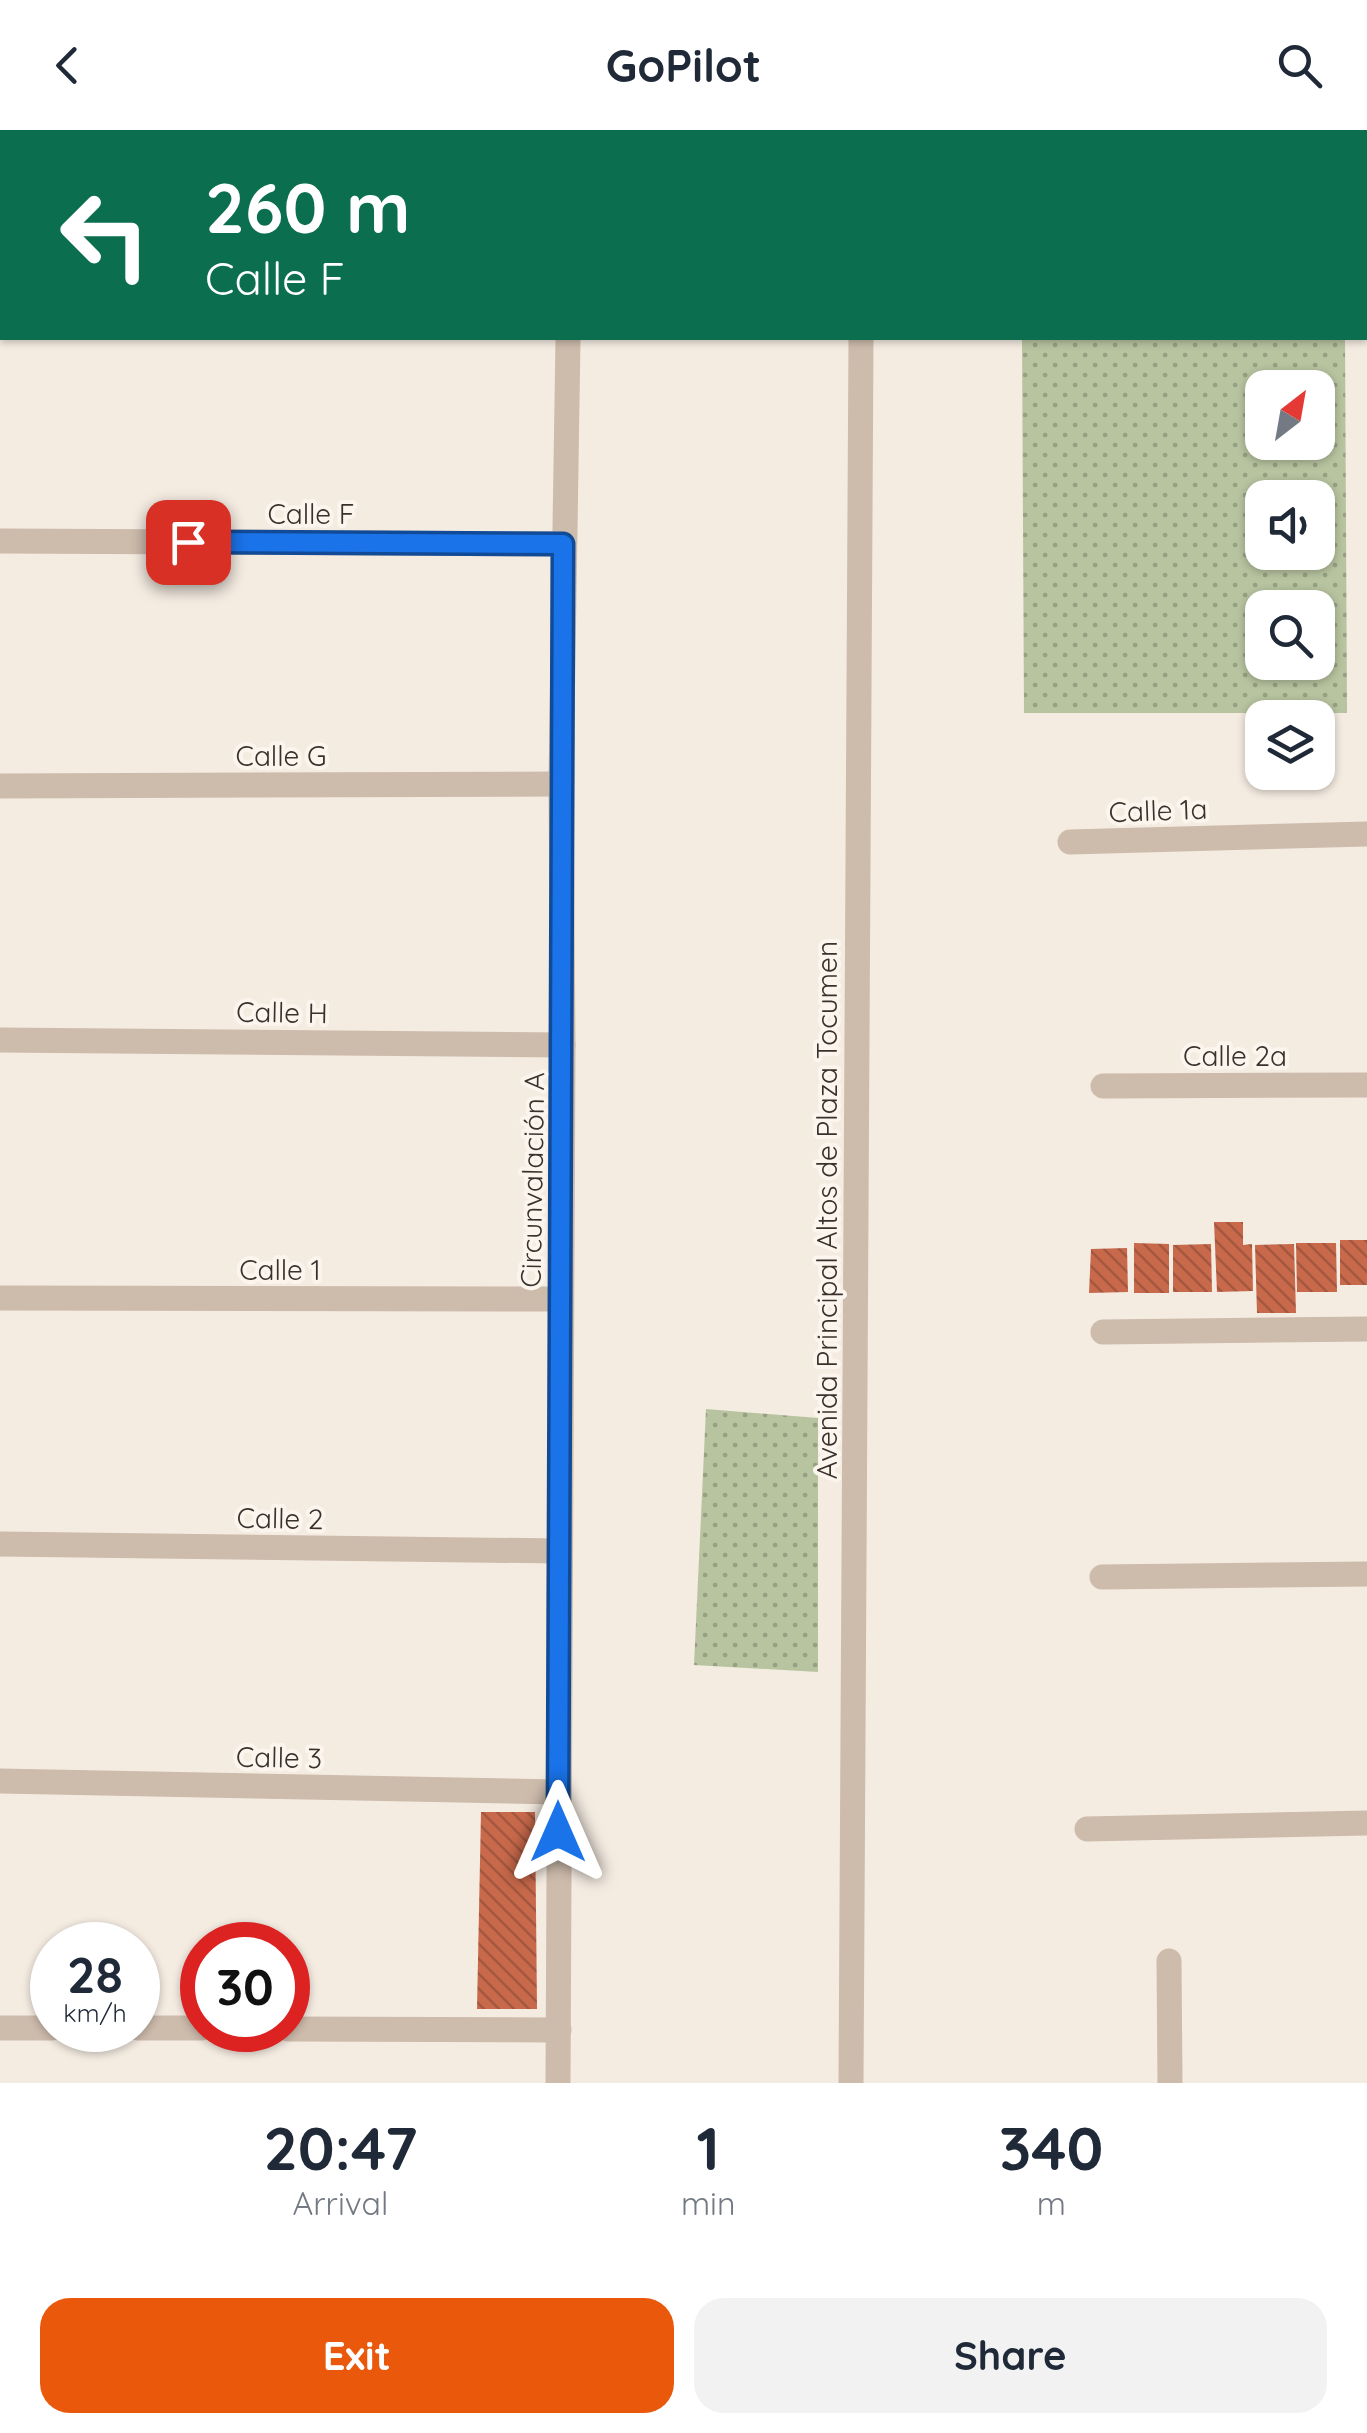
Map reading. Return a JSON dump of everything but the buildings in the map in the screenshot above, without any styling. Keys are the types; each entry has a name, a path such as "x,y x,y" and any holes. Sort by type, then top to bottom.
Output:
{"street":[{"name":"Circunvalación A","path":"558,2083 561,784 568,340"},
{"name":"Avenida Principal Altos de Plaza Tocumen","path":"851,2083 861,340"},
{"name":"Calle F","path":"0,541 563,544"},
{"name":"Calle G","path":"0,786 561,784"},
{"name":"Calle 1a","path":"1070,842 1367,834"},
{"name":"Calle H","path":"0,1040 563,1044"},
{"name":"Calle 2a","path":"1103,1086 1367,1085"},
{"name":"Calle 1","path":"0,1298 560,1299"},
{"path":"1103,1332 1367,1330"},
{"name":"Calle 2","path":"0,1544 558,1551"},
{"path":"1102,1577 1367,1574"},
{"name":"Calle 3","path":"0,1781 558,1792"},
{"path":"1087,1829 1367,1823"},
{"path":"1169,1961 1170,2083"},
{"path":"0,2028 30,2028"},
{"path":"310,2029 558,2030"}],"green space":[{"path":"1022,340 1345,340 1347,713 1335,713 1335,700 1245,700 1245,713 1024,713"},
{"path":"706,1409 818,1418 818,1672 694,1665"}],"route":[{"path":"188,542 563,544 558,1832"}]}
